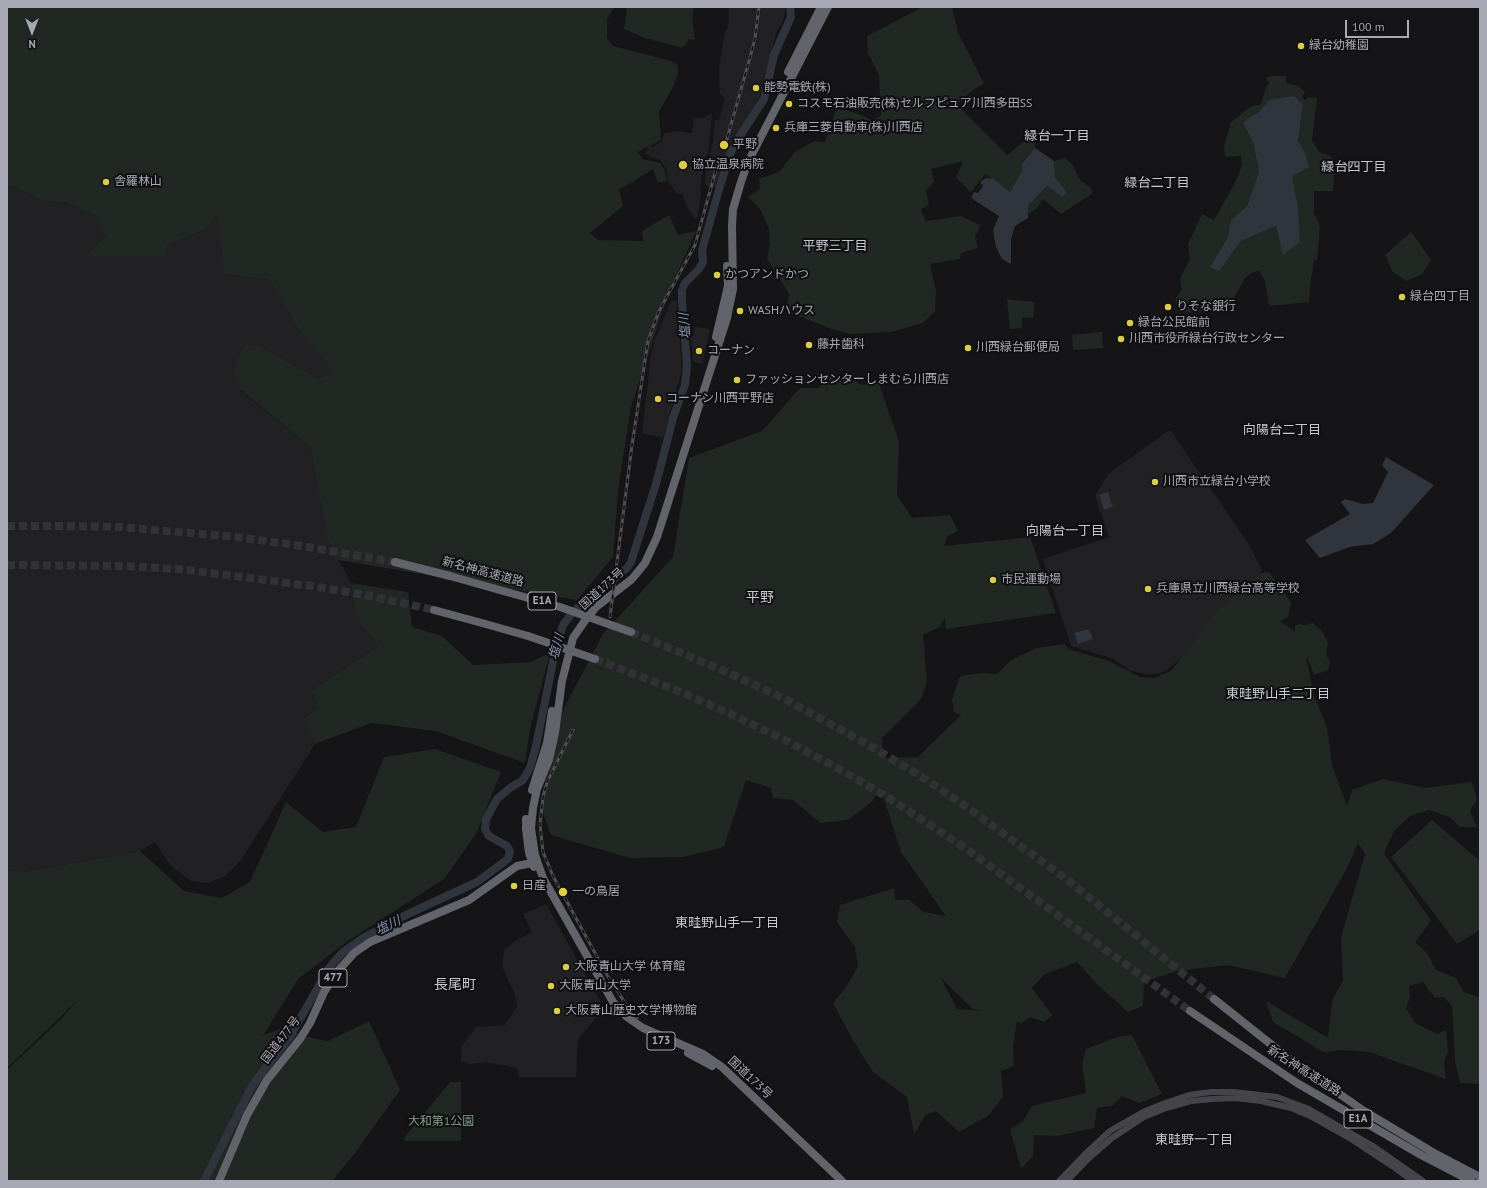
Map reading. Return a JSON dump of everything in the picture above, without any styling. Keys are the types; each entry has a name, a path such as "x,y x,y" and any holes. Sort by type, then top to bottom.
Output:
{"highway":[{"name":"国道173号","path":"821,7 743,164 732,196 727,224 728,285 725,299 707,366 663,504 648,545 638,564 628,576 594,604 575,624 566,642 560,665 547,743 527,809 526,829 529,853 613,1002 627,1017 643,1028 703,1054 722,1066 842,1181"},
{"name":"国道173号","path":"828,7 748,162 740,182 733,209 733,289 727,318 657,537 644,563 632,579 596,607 573,638 562,681 555,733 549,760 538,788 533,808 531,828 535,864 539,879 602,995 613,1010 631,1026 645,1034 715,1067 835,1181"},
{"name":"新名神高速道路","path":"395,562 534,599 631,632"},
{"path":"434,610 482,622 595,659"},
{"name":"国道477号","path":"219,1181 247,1115 266,1080 300,1039 310,1023 324,992 337,972 354,953 370,942 469,900 517,866 535,864"},
{"name":"新名神高速道路","path":"1214,1000 1312,1076 1364,1111 1434,1153 1480,1177"},
{"name":"新名神高速道路","path":"1190,1011 1280,1072 1421,1155 1471,1181"}],"main road":[{"path":"1059,1181 1110,1131 1143,1112 1165,1103 1189,1095 1211,1092 1277,1097 1309,1109 1373,1146 1423,1181"},
{"path":"1067,1181 1087,1160 1112,1138 1144,1117 1166,1108 1190,1101 1212,1098 1235,1098 1291,1108 1351,1139 1413,1181"}],"shaded area":[{"path":"786,7 783,21 776,33 759,99 731,144 720,178 715,188 705,185 706,168 713,142 715,120 719,120 725,98 720,94 719,66 725,32 728,27 729,8"},
{"path":"1294,96 1303,105 1298,140 1305,153 1309,167 1292,176 1298,206 1300,242 1283,255 1276,226 1241,241 1219,271 1210,267 1227,239 1231,220 1247,206 1259,171 1253,143 1243,123 1259,112 1269,100"},
{"name":"協立温泉病院","path":"712,113 708,154 704,159 700,190 701,194 697,219 695,219 688,209 682,194 677,194 668,181 666,169 661,161 645,154 649,146 653,147 662,141 664,133 675,131 692,133 694,118 703,118"},
{"path":"1035,148 1054,161 1055,177 1067,193 1062,197 1047,186 1028,206 1028,218 1015,226 1011,239 1011,264 1002,259 996,247 993,230 999,216 971,198 974,192 978,193 983,186 980,182 986,178 994,179 1010,192 1022,171 1021,165"},
{"path":"13,186 40,200 66,203 95,215 105,236 84,257 167,245 208,228 217,215 226,274 270,280 298,328 335,373 317,378 262,347 241,391 310,447 328,540 351,583 356,618 378,646 311,691 320,707 303,719 315,744 241,860 226,876 208,883 191,881 171,866 155,842 140,851 23,872 7,870 7,188"},
{"path":"671,301 677,301 677,329 680,340 682,370 663,438 642,433 651,354 654,342"},
{"path":"694,327 710,329 702,364 693,362 692,343 690,337 693,336"},
{"name":"兵庫県立川西緑台高等学校","path":"1168,431 1171,431 1248,543 1262,570 1224,607 1178,661 1164,672 1150,675 1131,671 1111,658 1071,646 1043,559 1109,537 1095,496 1108,474"},
{"path":"1386,457 1434,485 1391,533 1373,544 1350,547 1320,558 1305,540 1350,514 1341,502 1345,499 1363,504 1373,503 1388,472 1382,465"},
{"path":"1108,492 1113,507 1104,510 1099,495"},
{"path":"1089,629 1093,639 1078,644 1074,633"},
{"name":"大阪青山大学","path":"546,904 604,1008 579,1038 576,1077 519,1077 517,1068 487,1062 470,1064 461,1061 461,1047 476,1027 505,1025 517,1007 515,995 502,966 504,950 515,941 532,932 523,914"}],"green space":[{"path":"7,7 614,7 607,20 607,38 613,46 671,61 677,64 678,74 674,85 659,112 661,140 638,152 642,159 660,163 665,171 667,181 658,183 653,169 619,190 623,206 590,233 598,240 643,241 642,231 669,215 678,235 696,231 668,294 631,407 618,490 613,557 577,600 338,560 328,540 310,447 241,390 234,369 245,345 262,347 317,378 334,373 298,328 270,280 225,274 217,215 208,228 167,245 164,256 84,257 105,236 95,215 66,203 40,200 13,186 7,188"},
{"path":"627,7 694,7 692,16 695,40 689,39 683,48 645,38 624,29"},
{"path":"923,7 952,7 958,33 984,83 970,92 957,105 1007,155 1034,133 1035,148 1021,165 1022,171 1010,192 985,174 971,192 956,178 963,161 931,169 934,182 926,190 929,205 921,209 926,221 961,216 980,225 975,238 978,248 961,253 960,259 930,264 936,291 935,311 923,323 891,332 850,334 829,328 786,311 789,294 767,258 770,244 769,230 761,210 748,197 760,189 759,179 779,172 795,152 814,141 825,142 837,107 871,120 881,116 879,75 868,53 867,36"},
{"path":"1269,76 1286,76 1286,83 1298,86 1305,92 1302,97 1305,100 1308,97 1317,98 1312,140 1319,152 1330,156 1335,165 1333,191 1314,191 1314,213 1320,226 1317,260 1314,260 1309,302 1269,306 1265,281 1259,271 1253,272 1246,277 1234,298 1230,310 1178,313 1176,298 1182,289 1180,279 1190,259 1188,244 1202,214 1214,220 1235,183 1242,165 1241,156 1225,157 1224,145 1230,123 1250,107 1261,104 1266,87 1269,83 1266,78","holes":["1269,100 1303,105 1298,140 1305,153 1292,176 1298,206 1300,242 1276,226 1241,241 1219,270 1210,267 1228,239 1231,220 1247,206 1259,171 1253,143 1243,123 1259,112"]},
{"path":"1065,158 1072,164 1080,180 1091,188 1092,194 1061,214 1043,199 1036,209 1028,214 1028,206 1047,186 1061,197 1055,177 1054,161"},
{"path":"1411,232 1431,260 1422,274 1406,281 1392,271 1385,255"},
{"path":"1007,299 1035,302 1033,318 1022,317 1022,328 1010,329"},
{"path":"1102,332 1103,348 1073,350 1072,335"},
{"path":"832,377 851,379 862,385 878,381 899,442 897,495 912,518 950,515 958,531 947,536 944,546 1030,537 1056,613 946,629 945,618 939,627 923,635 927,681 921,699 882,738 882,758 918,757 961,715 954,712 952,700 960,676 983,673 997,674 1011,660 1037,648 1065,644 1068,649 1109,661 1140,677 1155,678 1172,670 1216,611 1260,573 1269,572 1291,602 1288,617 1280,621 1295,632 1295,626 1299,624 1305,625 1313,623 1322,631 1328,643 1326,655 1330,662 1328,670 1314,675 1306,656 1314,696 1327,727 1332,765 1347,806 1352,790 1383,779 1425,788 1472,782 1477,799 1470,811 1477,827 1460,827 1450,817 1429,810 1410,816 1394,831 1384,853 1431,921 1415,942 1427,953 1436,970 1456,978 1464,992 1480,998 1480,1084 1460,1083 1455,1062 1452,1006 1444,997 1435,998 1423,982 1409,986 1410,997 1406,1008 1415,1023 1437,1034 1446,1030 1448,1051 1444,1063 1446,1079 1369,1052 1341,1050 1323,1052 1273,1022 1266,1001 1328,1038 1332,1001 1343,980 1341,937 1365,854 1358,843 1345,872 1285,978 1228,965 1177,971 1144,982 1143,1006 1128,1012 1098,985 1077,962 1045,974 1032,988 1052,1015 1044,1022 1030,1017 1021,1024 1017,1021 1013,1045 1014,1066 1001,1071 1003,1097 988,1116 959,1132 936,1111 926,1115 914,1134 907,1097 873,1072 851,1037 833,1003 846,987 858,967 855,947 837,922 840,905 894,888 895,900 909,900 924,912 946,916 901,852 880,787 872,802 848,820 820,823 793,800 773,798 771,788 746,780 724,847 683,857 630,858 551,835 542,810 563,710 603,634 673,557 689,458 762,431 800,388 818,388","holes":["941,978 973,1009 981,1011 957,1009"]},
{"path":"351,583 408,592 412,627 442,636 473,665 531,662 550,653 530,729 525,763 436,731 371,723 315,744 303,719 320,707 311,691 378,646 356,618"},
{"path":"435,749 501,772 476,834 444,879 348,941 298,979 264,1034 261,1036 282,1028 312,1038 328,1041 369,1021 400,1090 355,1153 332,1181 7,1181 7,1070 58,1022 80,998 7,1068 7,870 23,872 140,851 184,891 222,898 250,882 286,802 323,832 356,827 384,757"},
{"path":"1432,820 1480,861 1480,930 1457,944 1391,857"},
{"path":"1132,1035 1162,1094 1139,1103 1122,1096 1112,1106 1097,1108 1094,1128 1057,1136 1034,1135 1033,1156 1021,1169 1010,1129 1023,1121 1032,1106 1086,1093 1082,1064 1086,1049 1117,1037"},
{"name":"大和第1公園","path":"450,1082 461,1082 461,1141 405,1141 404,1138"}],"waterway":[{"name":"塩川","path":"204,1181 252,1086 292,1033 329,968 343,952 363,938 408,914 477,882 508,859 510,851 507,846 489,836 485,829 486,819 497,799 510,788 523,780 530,768 536,746 555,652 563,625 585,600 612,581 628,567 631,562 656,484 673,418 685,385 687,366 682,290 685,283 699,269 703,262 702,250 731,152 764,99 774,55 791,17 790,7"}],"tunnel":[{"path":"7,526 119,527 236,537 302,546 395,562"},
{"path":"7,565 121,566 180,569 312,586 371,596 434,610"},
{"path":"631,632 729,673 783,698 874,748 925,779 971,810 1069,881 1214,999"},
{"path":"595,659 681,692 733,715 789,742 889,798 968,850 1190,1011"}],"railway":[{"path":"725,146 755,38 759,7"},
{"path":"610,617 632,445 648,341 659,311 695,245 717,166"},
{"path":"573,730 547,782 543,797 540,824 543,852 553,876 607,975 629,1009 637,1018"}],"place":[{"name":"緑台幼稚園","path":"1301,46"},
{"name":"能勢電鉄(株)","path":"756,88"},
{"name":"コスモ石油販売(株)セルフピュア川西多田SS","path":"789,104"},
{"name":"兵庫三菱自動車(株)川西店","path":"776,128"},
{"name":"平野","path":"724,145"},
{"name":"協立温泉病院","path":"683,165"},
{"name":"舎羅林山","path":"106,182"},
{"name":"かつアンドかつ","path":"717,275"},
{"name":"緑台四丁目","path":"1402,297"},
{"name":"りそな銀行","path":"1168,307"},
{"name":"WASHハウス","path":"740,311"},
{"name":"緑台公民館前","path":"1130,323"},
{"name":"川西市役所緑台行政センター","path":"1121,339"},
{"name":"藤井歯科","path":"809,345"},
{"name":"川西緑台郵便局","path":"968,348"},
{"name":"コーナン","path":"699,351"},
{"name":"ファッションセンターしまむら川西店","path":"737,380"},
{"name":"コーナン川西平野店","path":"658,399"},
{"name":"川西市立緑台小学校","path":"1155,482"},
{"name":"市民運動場","path":"993,580"},
{"name":"兵庫県立川西緑台高等学校","path":"1148,589"},
{"name":"日産","path":"514,886"},
{"name":"一の鳥居","path":"563,892"},
{"name":"大阪青山大学 体育館","path":"566,967"},
{"name":"大阪青山大学","path":"551,986"},
{"name":"大阪青山歴史文学博物館","path":"557,1011"}],"district":[{"name":"緑台一丁目","path":"1057,136"},
{"name":"緑台四丁目","path":"1354,167"},
{"name":"緑台二丁目","path":"1157,183"},
{"name":"平野三丁目","path":"835,246"},
{"name":"向陽台二丁目","path":"1282,430"},
{"name":"向陽台一丁目","path":"1065,531"},
{"name":"平野","path":"760,598"},
{"name":"東畦野山手二丁目","path":"1278,694"},
{"name":"東畦野山手一丁目","path":"727,923"},
{"name":"長尾町","path":"455,985"},
{"name":"東畦野一丁目","path":"1194,1140"}]}
